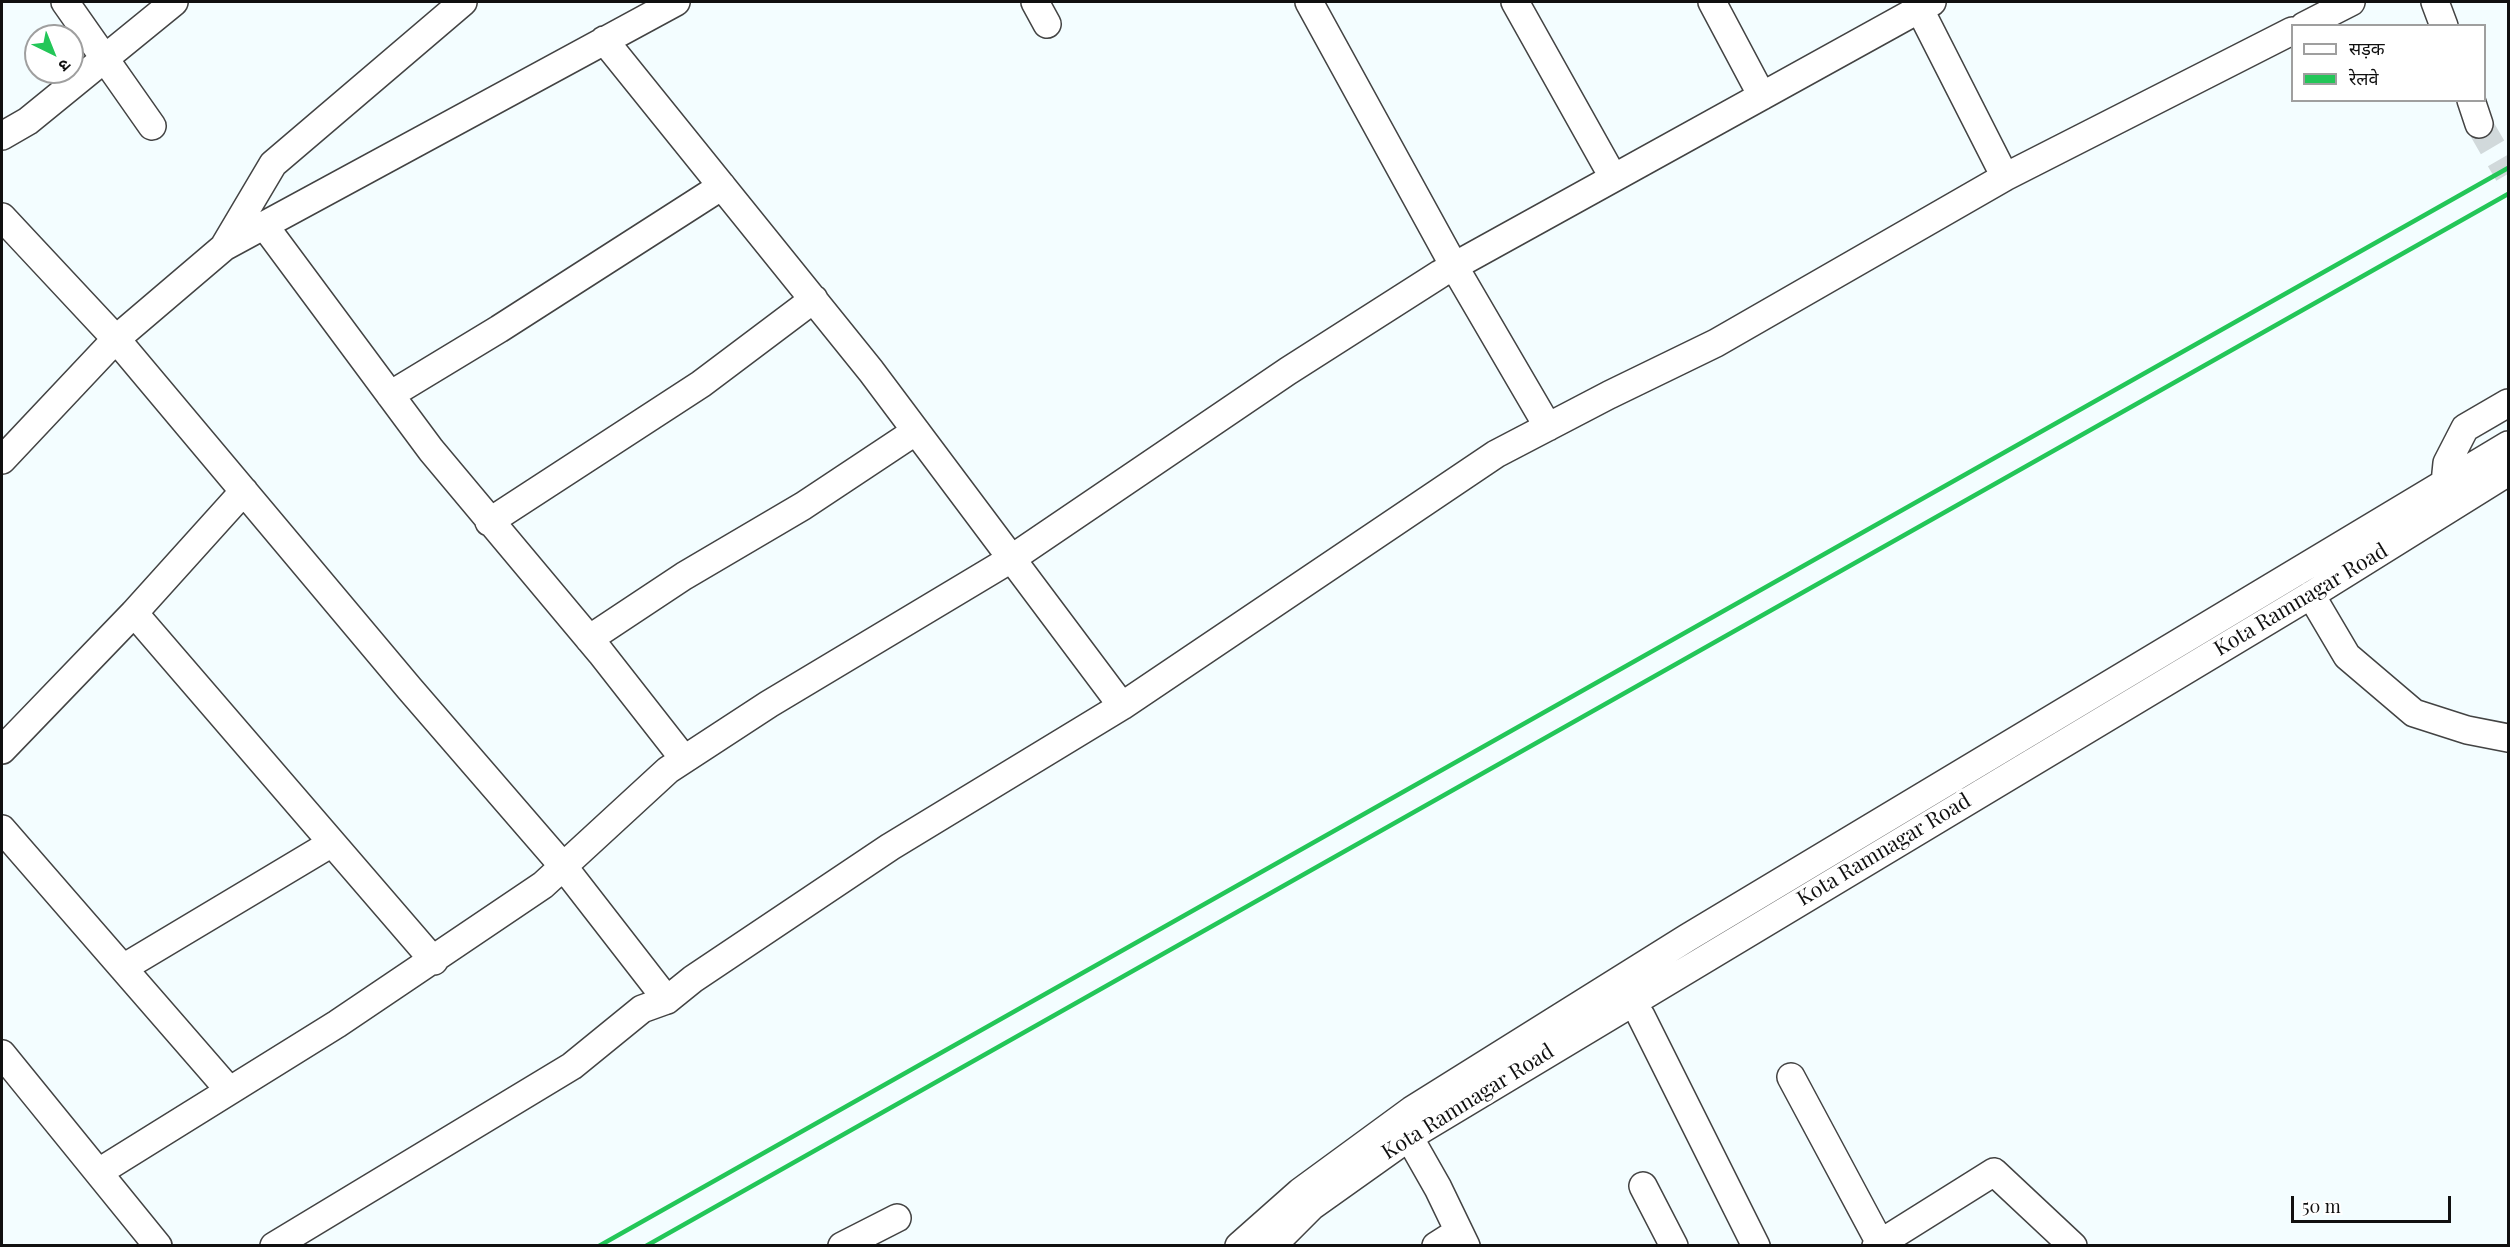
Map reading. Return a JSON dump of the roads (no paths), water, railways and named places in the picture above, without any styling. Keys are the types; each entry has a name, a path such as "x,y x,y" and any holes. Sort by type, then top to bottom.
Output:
{"street":[{"path":"64,2 152,126"},
{"path":"2,136 28,121 174,2"},
{"path":"224,247 273,164 463,2"},
{"path":"2,460 116,339 224,247 676,2"},
{"path":"1309,2 1454,266 1548,427"},
{"path":"1515,2 1613,177"},
{"path":"1712,2 1762,96"},
{"path":"2308,24 2351,2"},
{"path":"2435,2 2443,24"},
{"path":"99,1172 434,961 543,885 668,770 684,759 769,704 1011,559 1288,371 1454,266 1762,96 1922,4 2005,177"},
{"path":"274,1245 572,1065 642,1009 666,1000 703,972 890,847 1122,706 1496,454 1716,343 2005,177 2291,33"},
{"path":"604,40 814,299 1122,706"},
{"path":"390,395 499,329 722,186"},
{"path":"2,217 116,339 402,680 564,866 666,1000"},
{"path":"264,225 390,395 489,522 589,639 684,759"},
{"path":"489,522 701,384 814,299"},
{"path":"2445,483 2447,463 2465,428 2508,403"},
{"path":"589,639 684,576 803,506 916,431"},
{"path":"1239,1245 1300,1191 1412,1110 1677,944 2405,522 2445,483 2508,445"},
{"name":"Kota Ramnagar Road","path":"1272,1245 1312,1206 1409,1137 2311,595 2405,522 2508,472"},
{"path":"2,750 134,613 244,491"},
{"path":"2311,595 2347,656 2414,713 2467,730 2508,738"},
{"path":"134,613 434,961"},
{"path":"2,829 229,1090"},
{"path":"123,968 332,843"},
{"path":"1641,1016 1756,1245"},
{"path":"2,1054 158,1245"},
{"path":"1791,1077 1878,1244 1994,1172 2073,1245"},
{"path":"1409,1137 1438,1188 1453,1241"},
{"path":"1644,1186 1674,1245"},
{"path":"842,1245 897,1218"}],"tunnel":[{"path":"2479,124 2508,174"}],"railway":[{"path":"599,1246 2508,168"},
{"path":"646,1246 2508,194"}]}
